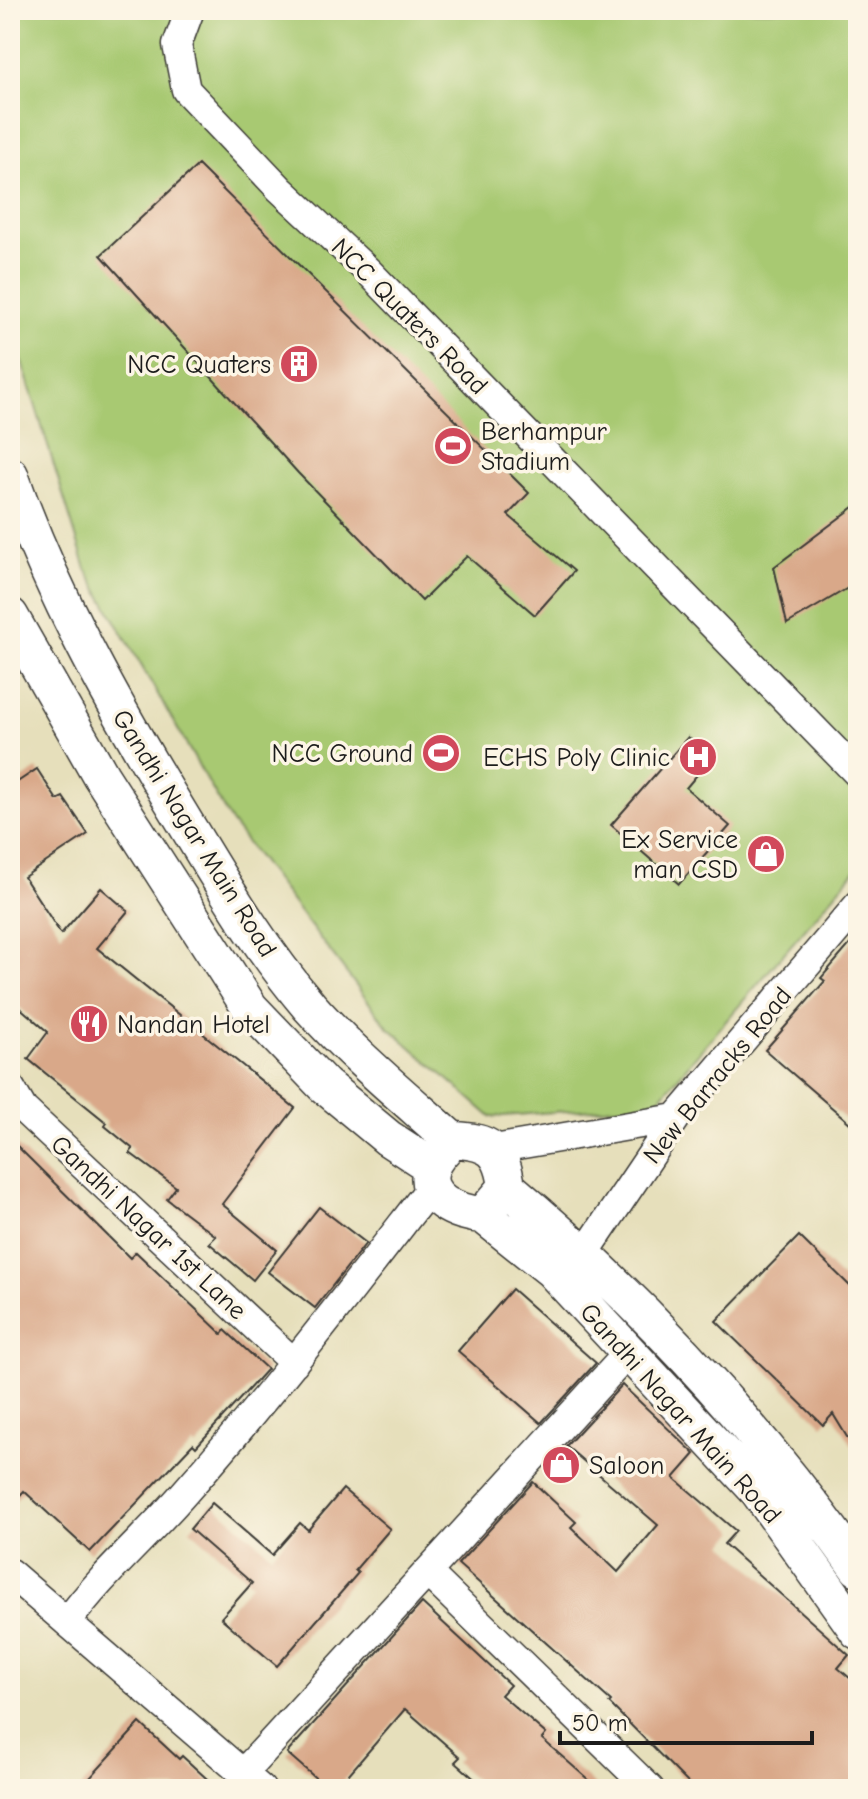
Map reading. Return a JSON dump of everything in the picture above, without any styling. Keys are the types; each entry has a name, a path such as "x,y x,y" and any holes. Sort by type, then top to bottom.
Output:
{"street":[{"name":"NCC Quaters Road","path":"190,10 177,45 186,90 280,189 369,272 858,774"},
{"name":"Gandhi Nagar Main Road","path":"10,475 46,566 88,653 134,738 249,927 438,1164"},
{"name":"Gandhi Nagar Main Road","path":"10,616 101,776 250,1008 324,1085 388,1138 438,1164"},
{"name":"New Barracks Road","path":"585,1253 676,1118 858,905"},
{"name":"Gandhi Nagar 1st Lane","path":"10,1087 23,1109 294,1363"},
{"path":"67,1622 92,1588 185,1492 294,1363 438,1164 472,1141 494,1149 676,1118"},
{"path":"438,1164 443,1203 464,1214 483,1215 507,1187 505,1167 494,1149"},
{"name":"Gandhi Nagar Main Road","path":"507,1187 585,1253 700,1370 809,1499 858,1568"},
{"name":"Gandhi Nagar Main Road","path":"483,1215 552,1270 758,1491 858,1631"},
{"path":"10,1573 253,1780 334,1670 428,1573 629,1352"},
{"path":"428,1573 650,1789"}],"green space":[{"name":"Berhampur Stadium","path":"10,10 858,10 858,867 655,1104 491,1117 387,1026 231,822 86,569 10,323"}],"building":[{"name":"NCC Quaters","path":"198,165 529,493 508,515 574,571 535,615 467,556 422,601 298,473 101,255"},
{"path":"858,504 858,582 787,624 774,567"},
{"path":"688,737 712,757 686,788 730,826 679,884 611,825"},
{"path":"37,769 57,800 63,797 88,834 24,877 61,934 101,888 128,911 97,948 295,1108 222,1204 277,1250 253,1280 209,1243 216,1236 167,1199 176,1187 130,1153 133,1149 105,1126 107,1123 28,1059 48,1032 10,999 10,787"},
{"path":"858,935 858,1130 765,1050 825,981 821,978"},
{"path":"10,1139 130,1258 136,1252 222,1334 225,1330 267,1369 196,1447 193,1444 90,1552 24,1491 10,1506"},
{"path":"319,1207 366,1243 315,1308 268,1272"},
{"path":"799,1236 858,1294 858,1455 833,1414 823,1425 716,1321"},
{"path":"512,1289 596,1363 541,1423 458,1351"},
{"path":"622,1385 695,1454 674,1478 736,1531 724,1544 849,1655 838,1668 858,1685 858,1789 694,1789 609,1703 611,1701 458,1564 533,1482 576,1522 571,1527 618,1572 658,1525 566,1446"},
{"path":"343,1489 390,1529 355,1570 358,1573 277,1666 221,1618 252,1583 190,1529 212,1503 272,1555 300,1523 308,1530"},
{"path":"422,1603 510,1685 501,1695 546,1734 542,1739 599,1789 486,1789 455,1762 460,1757 405,1709 336,1789 328,1789 287,1753"},
{"path":"140,1723 179,1759 182,1756 218,1789 80,1789"}],"place":[{"name":"NCC Quaters","path":"299,364"},
{"name":"Berhampur Stadium","path":"453,446"},
{"name":"NCC Ground","path":"441,753"},
{"name":"ECHS Poly Clinic","path":"698,757"},
{"name":"Ex Service man CSD","path":"766,854"},
{"name":"Nandan Hotel","path":"89,1024"},
{"name":"Saloon","path":"561,1465"}]}
